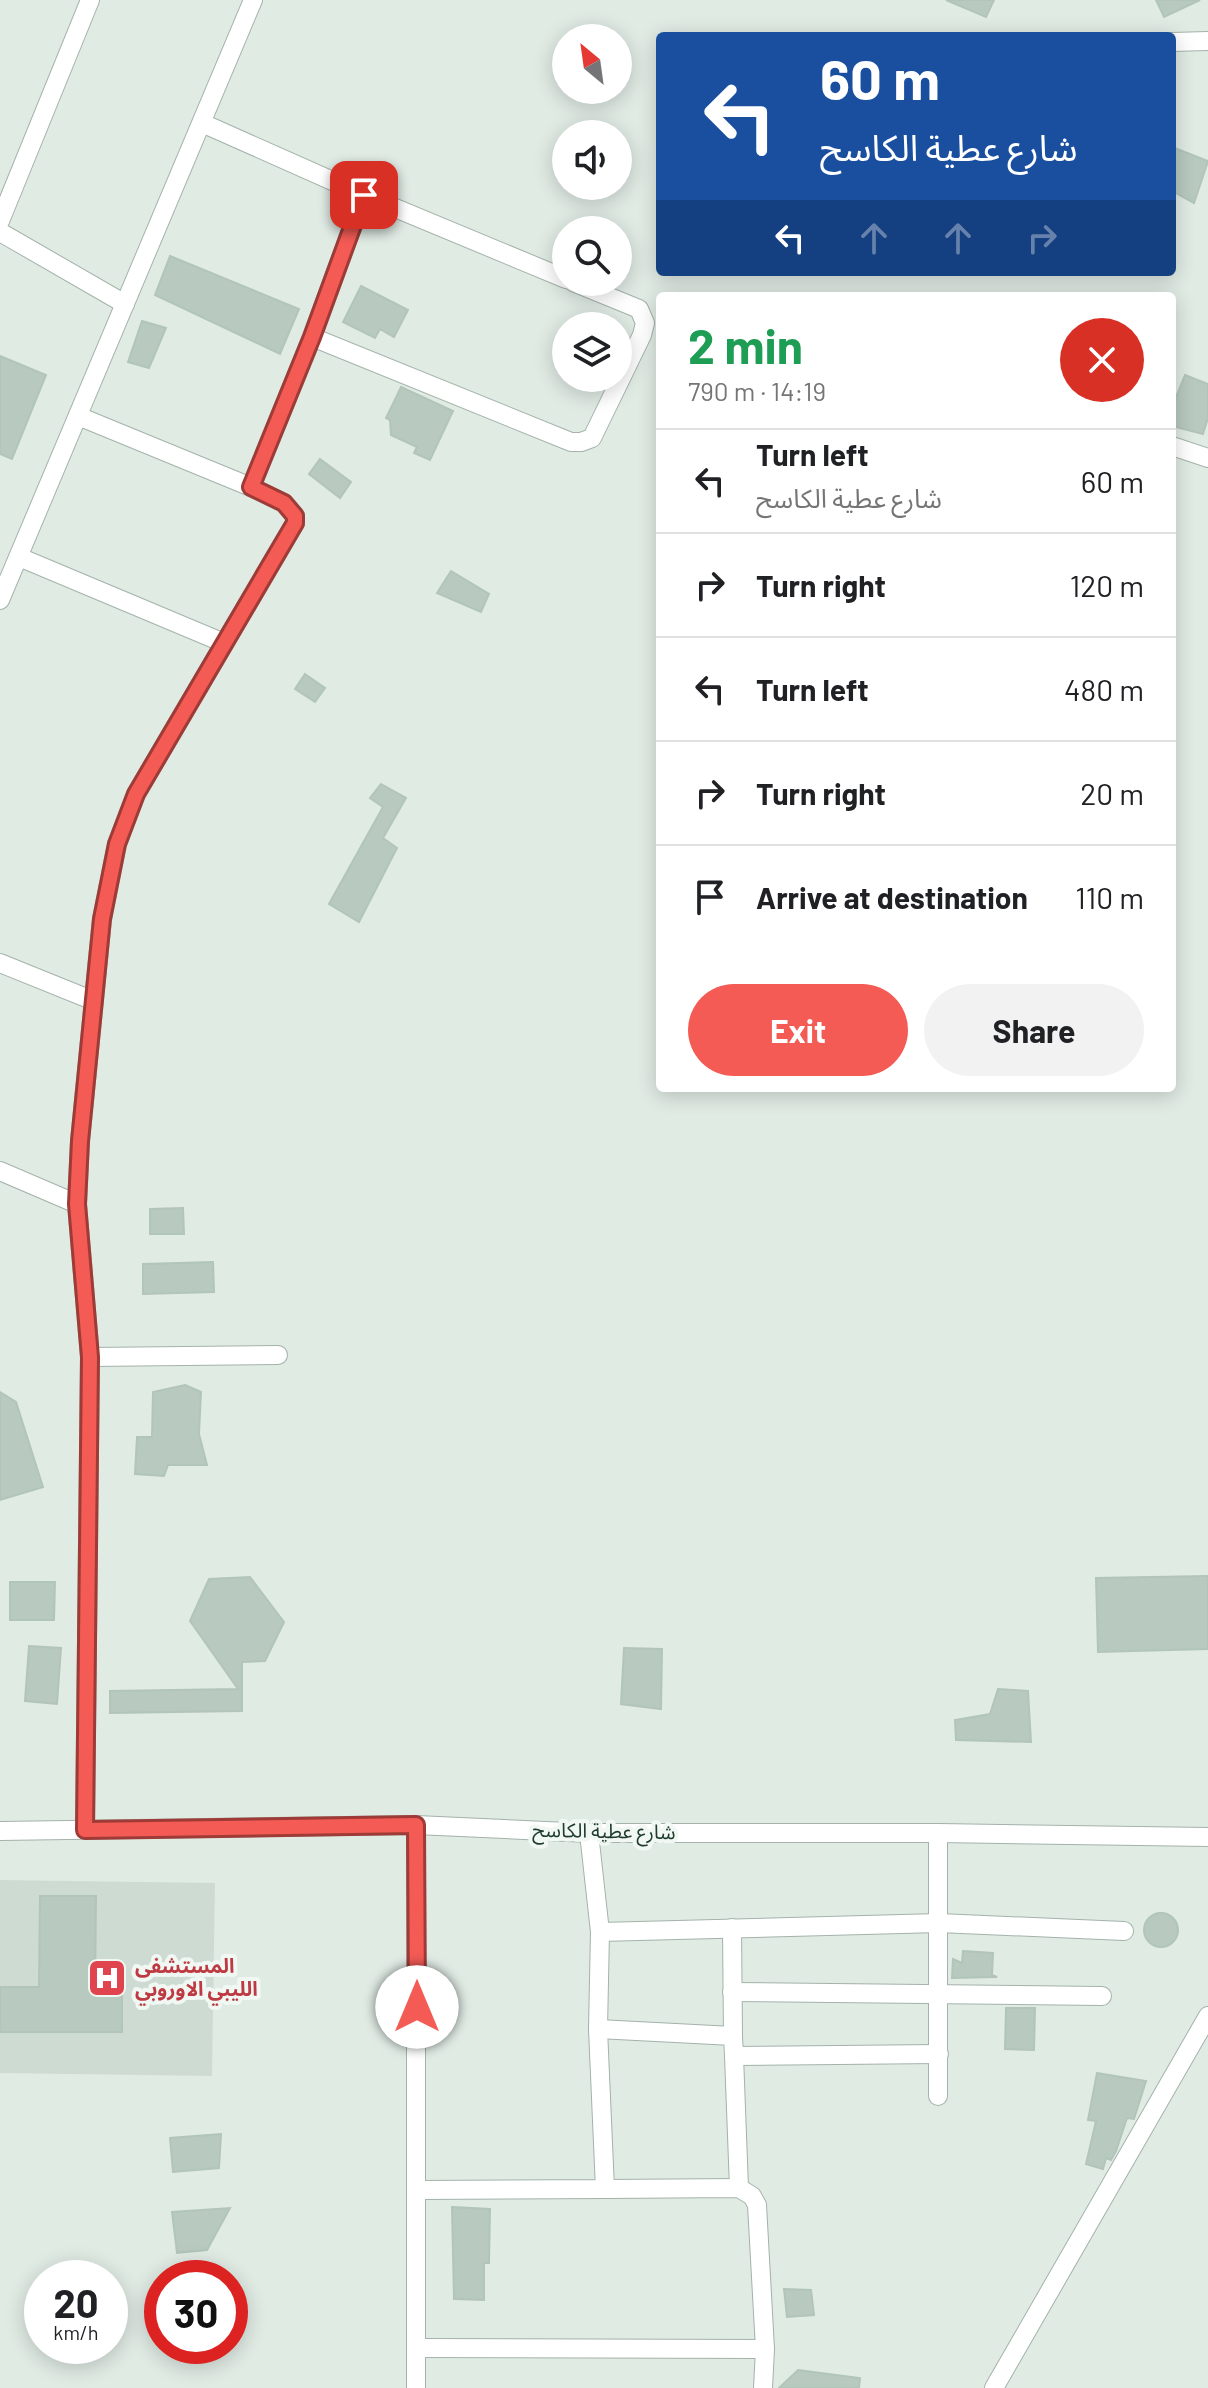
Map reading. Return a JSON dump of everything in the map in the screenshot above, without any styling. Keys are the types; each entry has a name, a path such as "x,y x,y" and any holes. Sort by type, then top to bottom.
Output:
{"street":[{"path":"0,221 90,0"},
{"path":"0,600 253,0"},
{"path":"1176,42 1208,41"},
{"path":"202,123 552,273"},
{"path":"251,487 312,337 364,195"},
{"path":"0,232 125,304"},
{"path":"312,337 571,442 581,442 592,438 645,323 639,309 607,296"},
{"path":"78,416 251,487 284,503 295,516 295,523 136,794 117,844 102,919 80,1141 77,1204 90,1357 85,1830"},
{"path":"1176,447 1208,458"},
{"path":"19,557 224,643"},
{"path":"0,963 94,1001"},
{"path":"0,1171 77,1204"},
{"path":"90,1357 278,1355"},
{"path":"416,1825 416,2388"},
{"name":"شارع عطية الكاسح","path":"0,1831 416,1825 589,1833 1208,1837"},
{"path":"589,1833 600,1932 598,2029 605,2189"},
{"path":"938,1833 938,2096"},
{"path":"600,1932 939,1923 1124,1931"},
{"path":"732,1928 739,2188"},
{"path":"732,1992 1102,1996"},
{"path":"994,2388 1208,2016"},
{"path":"598,2029 733,2036"},
{"path":"734,2056 939,2054"},
{"path":"418,2190 739,2188 752,2196 757,2205 765,2349 763,2388"},
{"path":"416,2348 765,2349"}],"shaded area":[{"name":"المستشفی الليبي الاوروبي","path":"0,1880 215,1883 212,2076 0,2073"}],"building":[{"path":"946,0 994,0 986,17"},
{"path":"1156,0 1200,0 1164,17"},
{"path":"1176,149 1208,161 1194,203 1176,193"},
{"path":"170,256 299,309 280,354 155,295"},
{"path":"361,286 408,310 394,337 380,329 375,338 343,322"},
{"path":"142,321 166,328 149,368 128,362"},
{"path":"0,356 46,375 12,459 0,454"},
{"path":"1185,375 1208,384 1208,418 1203,434 1176,427 1176,397"},
{"path":"401,387 453,411 430,460 414,453 417,447 391,435 390,420 386,418"},
{"path":"320,459 351,482 340,498 309,474"},
{"path":"451,571 489,594 481,612 437,593"},
{"path":"305,674 325,688 315,702 295,689"},
{"path":"381,784 406,798 383,838 397,848 359,922 329,904 383,807 370,798"},
{"path":"183,1208 184,1234 150,1234 150,1209"},
{"path":"213,1262 214,1292 143,1294 143,1264"},
{"path":"185,1385 201,1392 199,1434 207,1465 168,1465 164,1476 135,1474 137,1437 152,1437 153,1392"},
{"path":"0,1392 16,1402 43,1487 0,1500"},
{"path":"1208,1576 1208,1649 1098,1652 1096,1578"},
{"path":"250,1577 284,1622 265,1661 242,1662 242,1711 110,1713 110,1691 238,1689 190,1621 209,1579"},
{"path":"10,1582 55,1582 54,1620 10,1620"},
{"path":"29,1646 61,1648 57,1704 25,1701"},
{"path":"624,1648 662,1649 661,1709 621,1704"},
{"path":"998,1689 1028,1691 1031,1742 956,1740 955,1720 990,1714"},
{"path":"40,1896 96,1896 95,1996 122,1996 122,2032 0,2032 0,1987 39,1987"},
{"path":"1161,1913 1173,1918 1178,1930 1173,1942 1161,1947 1149,1942 1144,1930 1149,1918"},
{"path":"963,1951 993,1953 992,1975 997,1977 952,1978 953,1959 962,1963"},
{"path":"1006,2008 1035,2008 1034,2050 1005,2049"},
{"path":"1097,2073 1146,2081 1134,2119 1127,2118 1116,2151 1111,2160 1106,2158 1103,2169 1086,2164 1096,2121 1088,2120"},
{"path":"221,2134 219,2168 173,2172 170,2138"},
{"path":"452,2207 490,2209 489,2263 484,2263 484,2300 454,2299"},
{"path":"230,2208 207,2250 177,2253 172,2212"},
{"path":"784,2289 811,2290 814,2315 787,2317"},
{"path":"798,2370 860,2378 859,2388 779,2388"}],"place":[{"name":"المستشفی الليبي الاوروبي","path":"107,1978"}],"route":[{"path":"364,195 312,337 251,487 284,503 292,510 295,523 136,794 117,844 102,919 80,1141 77,1204 90,1357 85,1830 416,1825 417,2007"}]}
